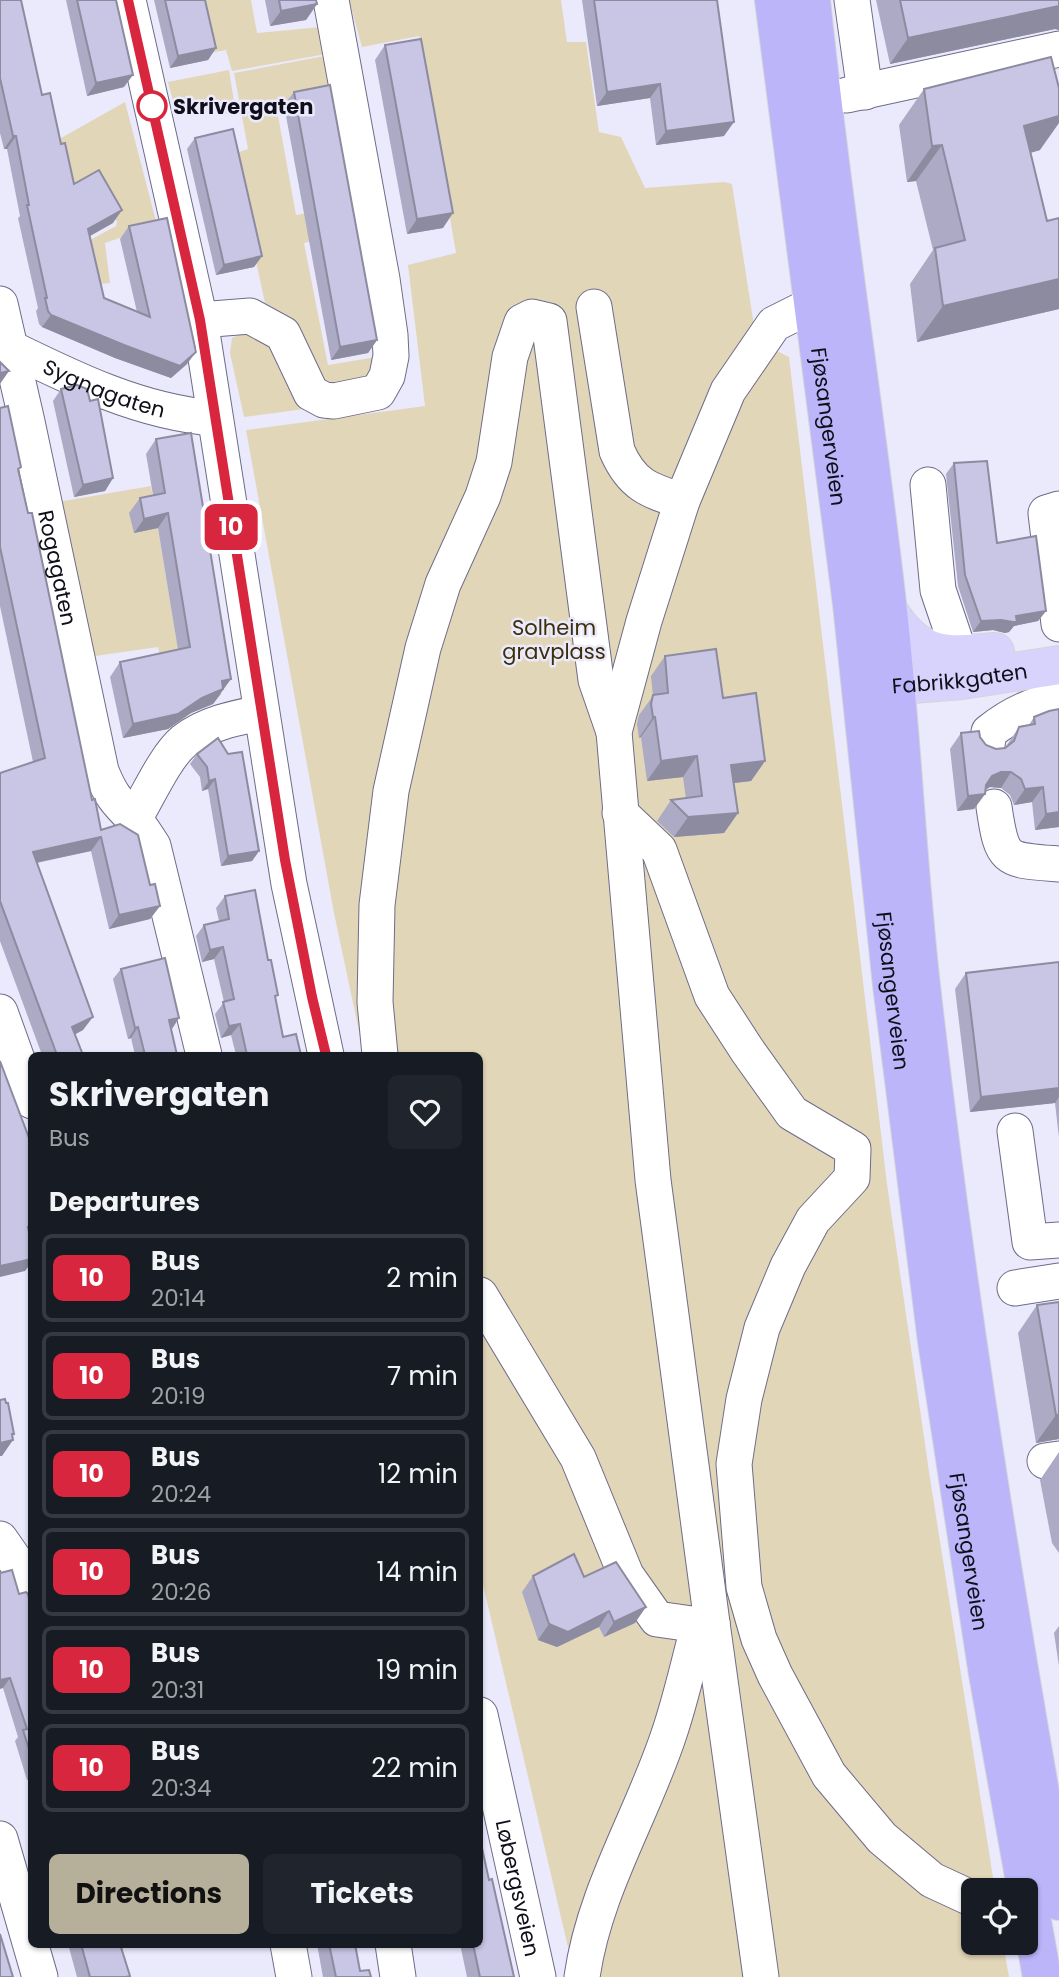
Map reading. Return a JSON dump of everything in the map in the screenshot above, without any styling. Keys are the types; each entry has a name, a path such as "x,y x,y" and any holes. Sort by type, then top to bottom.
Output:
{"highway":[{"name":"Fjøsangerveien","path":"774,0 852,604 878,687 921,981 944,1172 986,1475 1059,1901"},
{"name":"Fjøsangerveien","path":"811,0 888,610 878,687 892,985 937,1341 988,1674 1042,1977"}],"main road":[{"name":"Fabrikkgaten","path":"888,610 900,630 923,648 941,654 961,667 1059,665"},
{"name":"Fabrikkgaten","path":"878,687 1059,640"}],"street":[{"path":"128,0 200,320 289,884 325,1052"},
{"path":"200,320 250,316 283,334 311,393 324,400 334,401 378,392 387,376 391,356 390,335 382,279 331,0"},
{"path":"852,0 856,94 1049,60"},
{"name":"Rogagaten","path":"0,304 4,345 27,422 102,771 109,792 134,819 153,846 203,1052"},
{"path":"614,732 643,621 682,501 728,391 774,324 814,304"},
{"path":"594,307 617,451 624,468 638,483 655,493 682,501"},
{"path":"380,1052 375,1002 377,905 391,791 423,648 455,555 483,496 494,462 510,357 522,322 532,317 549,321 596,680 614,732 653,1180 707,1616 761,1977"},
{"name":"Sygnagaten","path":"4,345 44,366 154,408 188,416 214,418"},
{"path":"928,485 938,590 961,667"},
{"path":"1059,509 1046,513 1059,624"},
{"path":"987,745 989,732 999,724 1028,706 1059,699"},
{"path":"134,819 163,768 184,741 222,722 261,713"},
{"path":"994,807 999,843 1007,853 1020,861 1059,864"},
{"path":"620,813 659,850 712,996 747,1050 792,1113 853,1149 852,1178 813,1220 788,1266 762,1328 744,1399 734,1464 744,1587 759,1639 775,1675 829,1775 882,1838 932,1880 961,1893"},
{"path":"0,1013 28,1090"},
{"path":"1015,1131 1030,1242 1059,1240"},
{"path":"1015,1287 1059,1281"},
{"path":"483,1300 578,1458 626,1575 657,1619 707,1616"},
{"path":"0,1539 28,1581"},
{"path":"582,1977 586,1943 618,1857 669,1735 707,1616 744,1587"},
{"name":"Løbergsveien","path":"483,1729 538,1977"},
{"path":"0,1839 28,1936"},
{"path":"32,1948 40,1977"},
{"path":"289,1948 294,1977"},
{"path":"394,1948 398,1977"}],"green space":[{"path":"197,0 251,0 257,33 321,27 326,54 232,71 226,50 209,53"},
{"name":"Solheim gravplass","path":"349,0 561,0 567,42 586,42 599,132 621,137 645,188 724,182 732,184 754,326 777,351 789,357 887,1184 993,1878 961,1878 961,1955 1005,1955 1009,1977 575,1977 483,1585 483,1052 363,1052 334,913 246,430 425,406 408,265 456,253 419,36 362,47"},
{"path":"330,55 333,93 281,102 277,110 296,215 352,206 356,231 304,243 328,365 380,354 369,376 329,389 314,379 291,317 265,303 233,154 248,149 234,73"},
{"path":"229,70 236,114 176,112 168,82"},
{"path":"125,102 157,225 105,243 110,283 92,285 83,244 116,226 117,222 91,177 65,190 54,142"},
{"path":"248,331 261,335 319,407 244,417 230,353 232,338"},
{"path":"151,486 181,667 163,670 158,647 88,657 58,502"}],"building":[{"path":"0,0 21,0 42,95 50,93 61,144 65,143 74,184 99,170 122,210 88,229 104,298 150,317 129,226 167,218 196,352 180,366 51,315 48,311 16,136 13,136 0,78"},
{"path":"77,0 116,0 133,75 96,83"},
{"path":"165,0 205,0 216,48 178,56"},
{"path":"279,0 316,0 317,4 281,11"},
{"path":"594,0 717,0 734,122 666,131 660,84 607,92"},
{"path":"900,0 1059,0 1059,6 908,38"},
{"path":"421,39 453,213 417,219 385,45"},
{"path":"1051,57 1059,88 1059,116 1024,126 1047,221 1059,218 1059,279 943,306 935,248 965,240 942,145 932,146 924,89"},
{"path":"330,85 377,340 340,347 294,92"},
{"path":"233,129 262,256 224,265 195,138"},
{"path":"0,362 9,371 0,373"},
{"path":"77,385 87,389 90,401 98,399 113,478 83,485 61,389"},
{"path":"8,406 21,467 18,469 28,513 32,513 92,800 95,799 101,830 120,824 138,835 150,885 155,884 160,906 119,915 101,837 33,852 93,1017 72,1027 82,1052 56,1052 0,901 0,773 45,758 0,547 0,408"},
{"path":"191,433 231,679 222,681 223,689 202,698 178,714 133,724 120,662 190,647 168,513 144,519 140,498 165,493 156,439"},
{"path":"987,461 997,543 1036,536 1046,611 1016,616 1017,622 981,621 965,575 954,463"},
{"path":"716,649 723,698 756,693 765,761 731,765 738,813 688,817 671,800 702,796 697,756 661,761 651,704 653,695 668,693 665,656"},
{"path":"1059,709 1059,812 1046,814 1043,787 1025,789 1021,779 1011,772 992,776 986,785 985,794 968,796 961,733 979,731 986,745 996,749 1005,748 1014,741 1019,727 1035,724 1034,717"},
{"path":"218,738 228,754 242,752 259,851 228,856 215,779 209,781 207,767 197,754"},
{"path":"255,890 268,960 271,960 278,995 275,996 283,1037 296,1034 300,1052 246,1052 240,1024 229,1026 223,1002 234,999 223,947 210,950 204,925 229,919 225,896"},
{"path":"165,958 179,1018 169,1020 176,1052 144,1052 138,1027 135,1028 121,969"},
{"path":"1059,962 1059,1088 981,1097 966,973"},
{"path":"0,1061 28,1135 28,1260 0,1266"},
{"path":"1059,1302 1059,1415 1056,1415 1037,1305"},
{"path":"5,1399 14,1434 13,1440 0,1443 0,1400"},
{"path":"574,1554 584,1577 616,1562 646,1607 614,1622 609,1611 568,1632 549,1624 533,1576"},
{"path":"12,1570 19,1594 28,1594 28,1746 23,1730 27,1729 10,1678 0,1680 0,1573"},
{"path":"483,1853 489,1880 492,1879 514,1977 480,1977 474,1948 483,1948"},
{"path":"0,1934 13,1977 0,1977"},
{"path":"82,1948 121,1948 130,1976 90,1977"},
{"path":"330,1948 356,1948 360,1971 369,1970 371,1977 336,1977"}],"bus line":[{"name":"10","path":"128,0 200,320 285,860 325,1052"}],"place":[{"name":"Skrivergaten","path":"152,106"}]}
